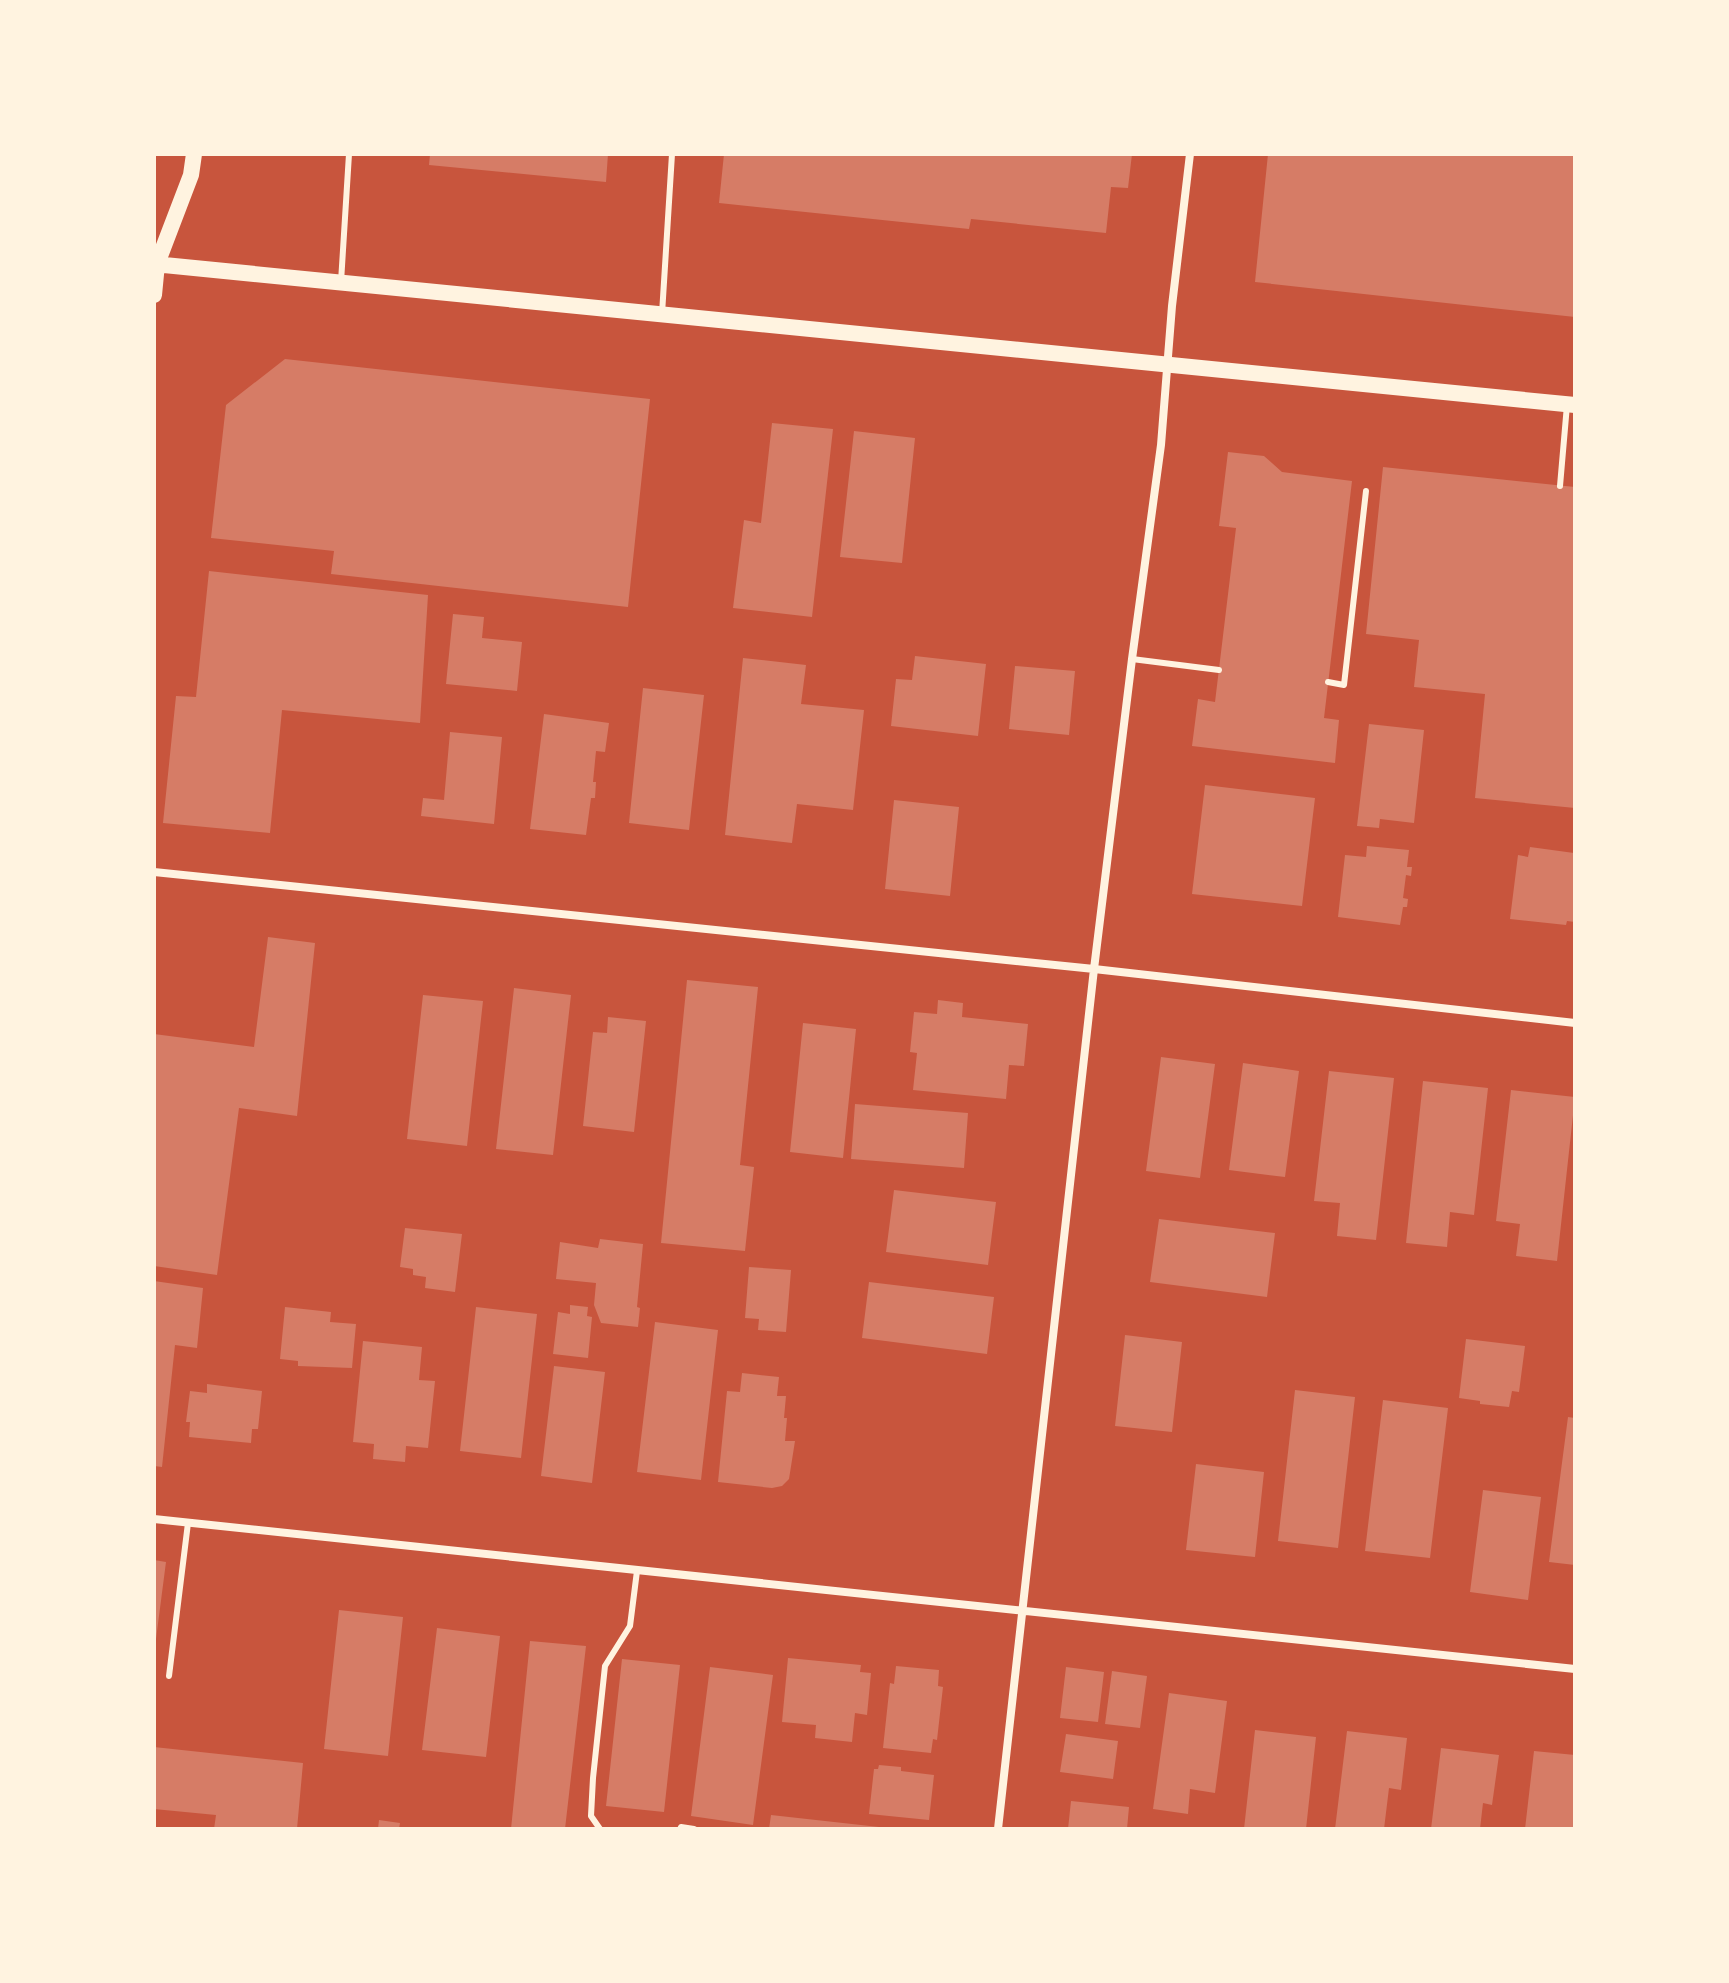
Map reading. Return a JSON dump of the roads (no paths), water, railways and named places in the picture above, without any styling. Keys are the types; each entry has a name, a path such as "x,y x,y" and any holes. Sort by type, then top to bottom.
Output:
{"main road":[{"path":"154,295 155,259 191,175 194,154"},
{"path":"155,259 341,283 1571,405"}],"street":[{"path":"998,1829 1094,969 1161,445 1172,306 1190,154"},
{"path":"154,872 1094,969 1575,1023"},
{"path":"154,1519 1575,1669"}],"lane":[{"path":"341,283 349,154"},
{"path":"662,314 672,154"},
{"path":"1560,486 1571,405"},
{"path":"1328,682 1344,685 1366,491"},
{"path":"1132,659 1219,670"},
{"path":"169,1676 188,1523"},
{"path":"600,1829 591,1816 605,1666 630,1626 637,1571"},
{"path":"680,1829 694,1829"}]}
